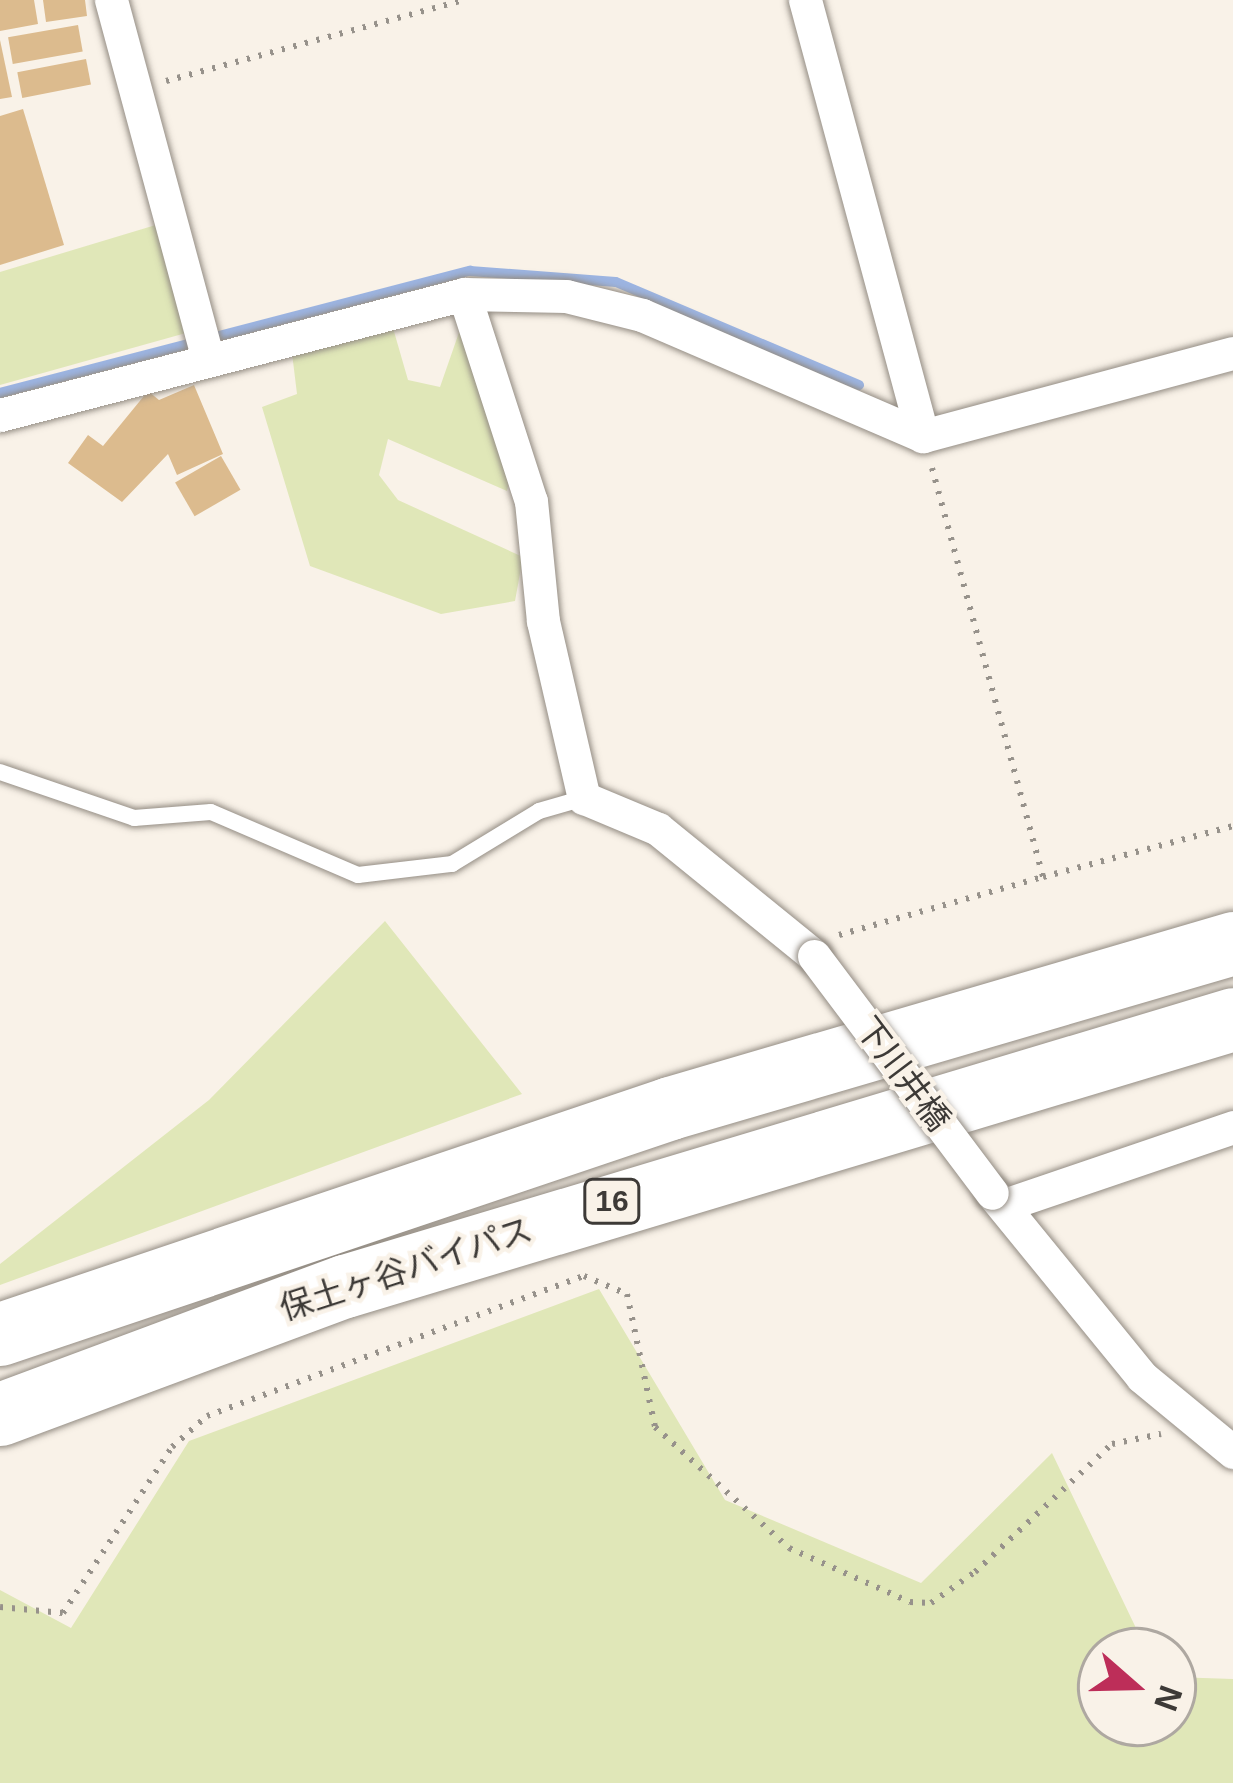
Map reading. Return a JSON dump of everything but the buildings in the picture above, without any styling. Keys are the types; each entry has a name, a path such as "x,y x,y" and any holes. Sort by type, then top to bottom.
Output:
{"highway":[{"name":"16","path":"0,1334 562,1142 1233,943"},
{"name":"保土ヶ谷バイパス","path":"0,1414 345,1286 1233,1019"}],"street":[{"path":"111,0 207,356"},
{"path":"805,0 923,436"},
{"path":"464,294 531,501 543,621 584,798"},
{"path":"0,415 207,356 464,294 566,296 642,315 923,436 1233,353"},
{"name":"下川井橋","path":"584,798 658,829 808,951 998,1199 1195,1429 1233,1452"},
{"path":"998,1199 1233,1126"}],"lane":[{"path":"0,772 134,818 211,812 358,875 452,864 539,811 584,798"}],"path":[{"path":"134,90 465,0"},
{"path":"923,436 1043,877"},
{"path":"808,951 1043,877 1233,826"},
{"path":"0,1607 40,1619 64,1613 172,1447 206,1416 584,1276 627,1294 655,1426 789,1548 910,1603 931,1603 975,1572 1112,1444 1195,1429"}],"green space":[{"path":"159,224 186,333 0,385 0,272"},
{"path":"463,321 517,448 507,491 388,439 379,475 398,500 523,557 515,601 441,614 310,566 262,407 297,394 291,345 393,328 408,380 440,387"},
{"path":"385,921 522,1094 0,1285 0,1264 209,1100"},
{"path":"599,1289 725,1500 921,1583 1052,1453 1135,1627 1077,1627 1077,1747 1197,1747 1197,1678 1233,1679 1233,1783 0,1783 0,1590 71,1628 189,1441"}],"waterway":[{"path":"0,393 470,271 616,282 859,385"}]}
